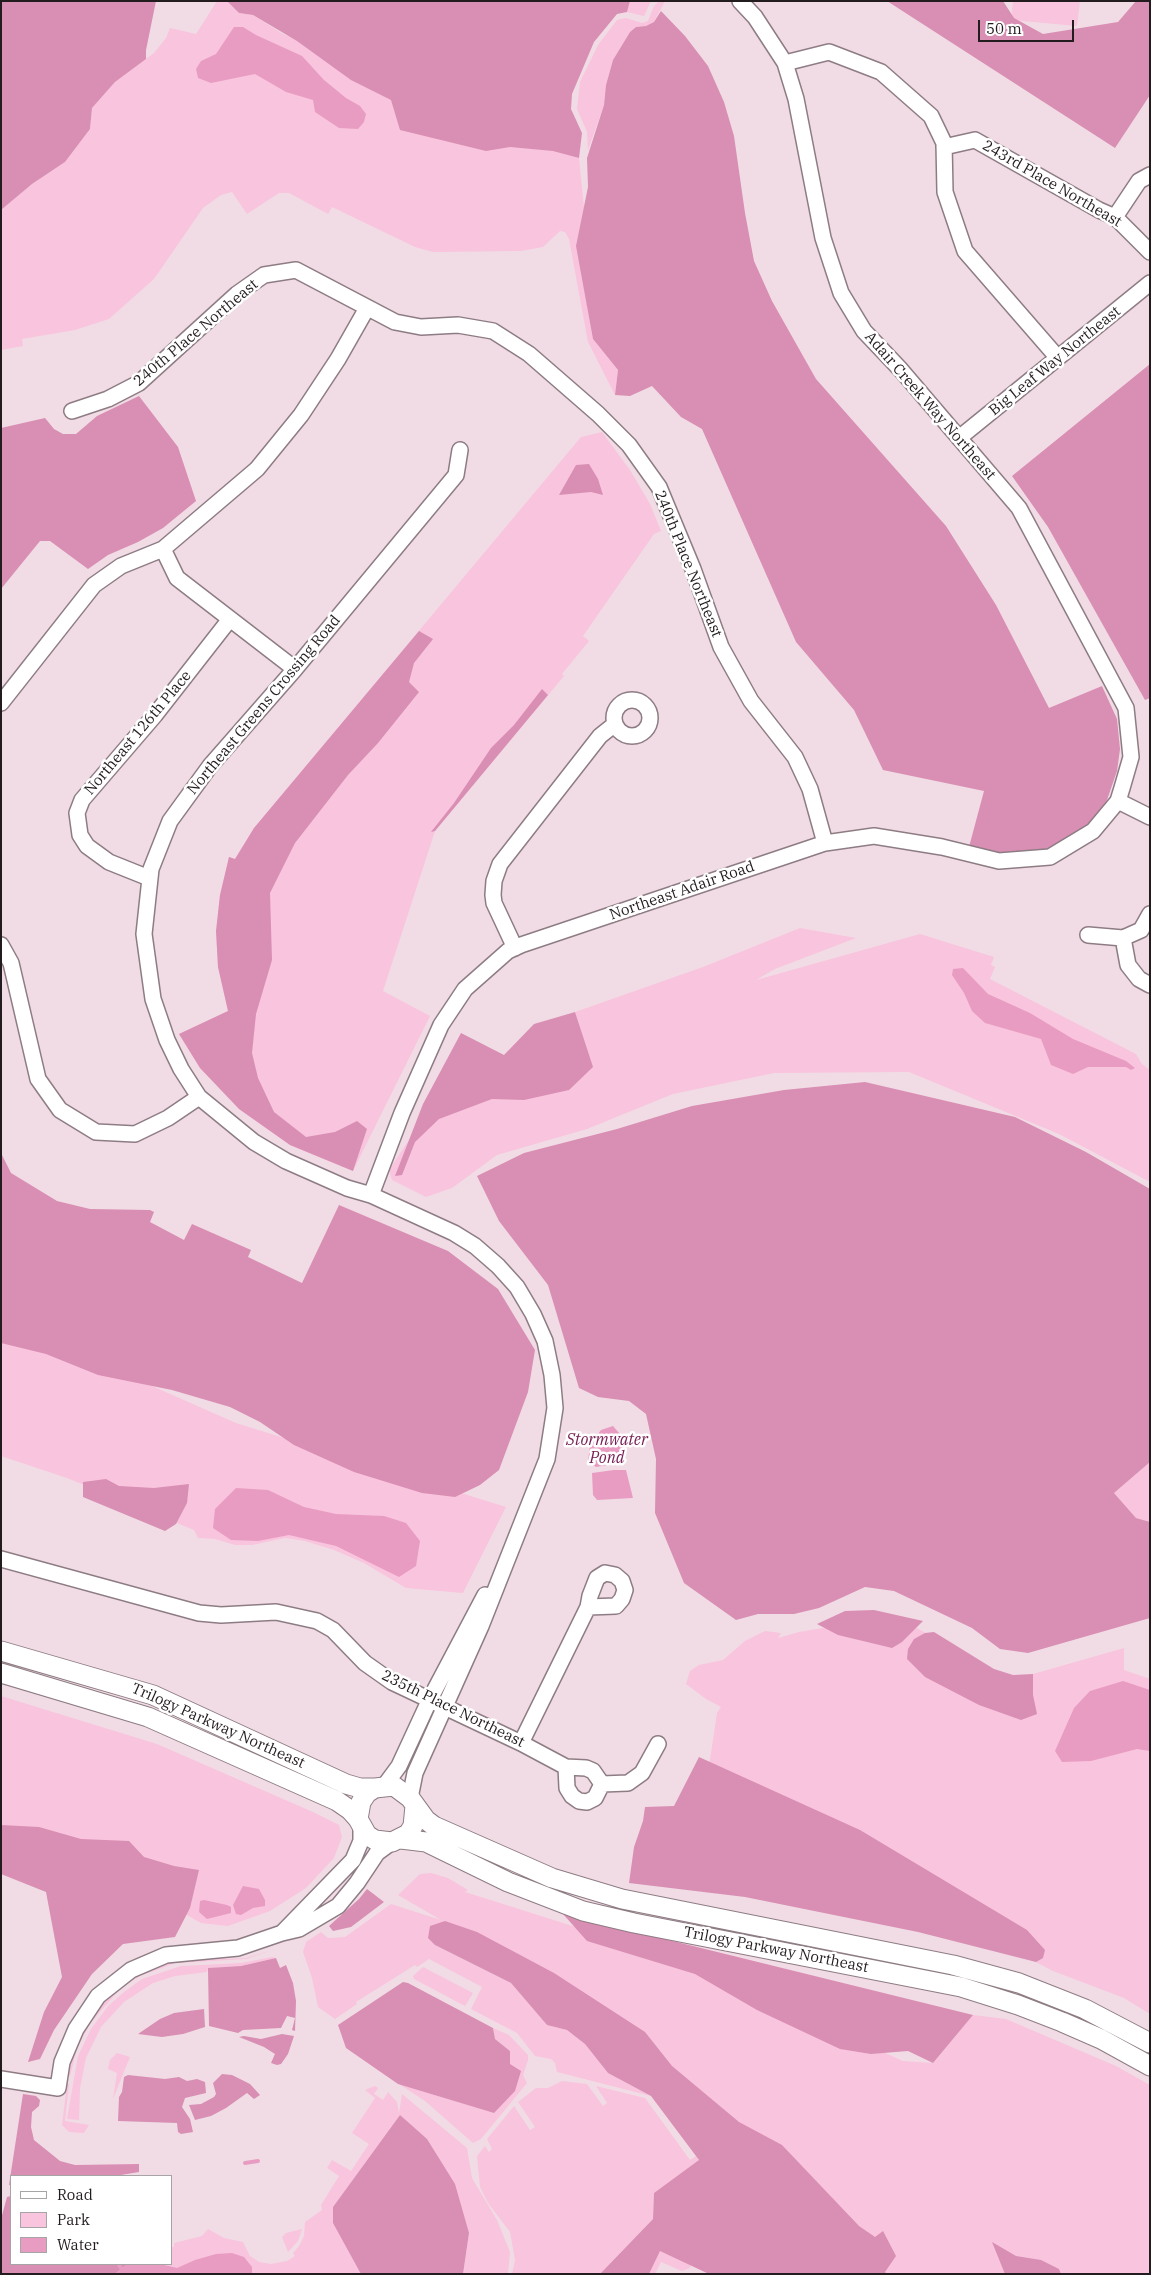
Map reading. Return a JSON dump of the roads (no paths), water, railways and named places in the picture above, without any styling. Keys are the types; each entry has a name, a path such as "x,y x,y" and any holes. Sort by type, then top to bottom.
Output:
{"street":[{"name":"Adair Creek Way Northeast","path":"740,1 756,17 785,63 796,99 822,238 841,293 864,331 1020,508 1126,708 1131,757 1118,801"},
{"path":"785,63 829,52 881,72 932,116 944,147 945,192 965,251 1058,358"},
{"name":"243rd Place Northeast","path":"944,147 974,140 1099,210 1115,217 1150,252"},
{"path":"1115,217 1139,181 1150,175"},
{"name":"240th Place Northeast","path":"72,411 108,399 139,383 237,294 264,275 296,270 395,322 421,328 458,325 493,331 529,354 598,414 630,445 658,487 693,569 721,647 751,701 795,757 810,789 825,843"},
{"name":"Big Leaf Way Northeast","path":"960,438 1150,284"},
{"path":"1,702 94,585 121,566 163,548 257,469 300,415 338,359 367,308"},
{"name":"Northeast Greens Crossing Road","path":"413,1802 415,1773 446,1707 547,1459 555,1408 552,1375 545,1341 533,1314 517,1287 498,1266 475,1246 454,1233 371,1195 347,1188 286,1161 254,1142 199,1097 181,1069 167,1040 153,998 144,934 150,869 170,821 210,766 295,669 456,475 460,450"},
{"path":"163,548 177,578 295,669"},
{"name":"Northeast 126th Place","path":"149,878 109,862 87,846 80,835 77,812 82,800 155,715 230,620"},
{"path":"515,948 494,903 494,882 500,864 600,736 615,724"},
{"path":"1118,801 1150,817"},
{"name":"Northeast Adair Road","path":"371,1195 402,1113 440,1025 465,989 515,948 825,843 874,836 942,847 999,861 1050,857 1093,831 1118,801"},
{"path":"1088,935 1123,938 1141,930 1150,914"},
{"path":"1123,938 1128,965 1139,979 1150,985"},
{"path":"1,945 12,963 38,1079 60,1110 96,1132 134,1134 168,1118 199,1097"},
{"name":"Northeast Greens Crossing Road","path":"380,1787 400,1766 430,1699 518,1532"},
{"name":"235th Place Northeast","path":"1,1559 199,1613 276,1612 317,1621 333,1630 374,1669 392,1682 520,1742 566,1767 586,1768 593,1771 602,1784"},
{"path":"520,1742 588,1607"},
{"name":"Trilogy Parkway Northeast","path":"1,1651 153,1695 346,1784 360,1788 380,1787"},
{"name":"Trilogy Parkway Northeast","path":"1,1673 148,1717 337,1801 350,1810 360,1824"},
{"path":"566,1767 568,1788 572,1796 579,1801 588,1802 595,1798 602,1784 628,1783 642,1773 658,1744"},
{"path":"1,2079 58,2088 62,2062 76,2029 98,1996 131,1970 166,1955 238,1948 282,1933 299,1930 338,1906 357,1884 377,1853 397,1841 413,1826 413,1802 394,1786 380,1787 361,1802 361,1841 353,1860 282,1933"},
{"name":"Trilogy Parkway Northeast","path":"413,1802 426,1820 434,1826 552,1878 622,1900 953,1965 1019,1984 1085,2009 1150,2043"},
{"path":"360,1824 374,1840 397,1841"},
{"name":"Trilogy Parkway Northeast","path":"397,1841 426,1842 517,1885 583,1911 634,1923 961,1987 1062,2022 1150,2066"}],"water":[{"path":"234,27 243,27 302,56 324,80 346,98 360,106 366,114 364,122 358,129 339,128 315,112 313,100 286,92 255,74 211,83 198,78 196,69 201,61 216,54"},
{"path":"963,968 988,994 1030,1013 1073,1039 1126,1061 1135,1068 1131,1070 1126,1067 1088,1067 1073,1074 1051,1065 1041,1039 985,1023 972,1011 964,993 952,975 953,969"},
{"name":"Stormwater Pond","path":"613,1426 620,1434 625,1462 596,1467 588,1462 590,1444 601,1430"},
{"name":"Stormwater Pond","path":"626,1470 633,1498 597,1500 593,1495 592,1473"},
{"path":"236,1488 268,1490 304,1507 336,1514 384,1516 406,1523 420,1541 416,1566 399,1577 336,1546 289,1535 258,1541 231,1540 213,1528 215,1509"},
{"path":"1123,1681 1150,1690 1150,1751 1137,1749 1091,1761 1062,1762 1055,1751 1074,1708 1090,1691"},
{"path":"243,1886 259,1889 265,1900 265,1906 253,1908 241,1915 236,1914 233,1905"},
{"path":"204,1900 227,1905 231,1907 231,1913 207,1919 199,1912 200,1901"},
{"path":"232,2253 244,2257 252,2267 252,2274 115,2274 127,2265 164,2265 177,2268 216,2254"}],"waterway":[{"path":"245,2163 258,2161"}]}
